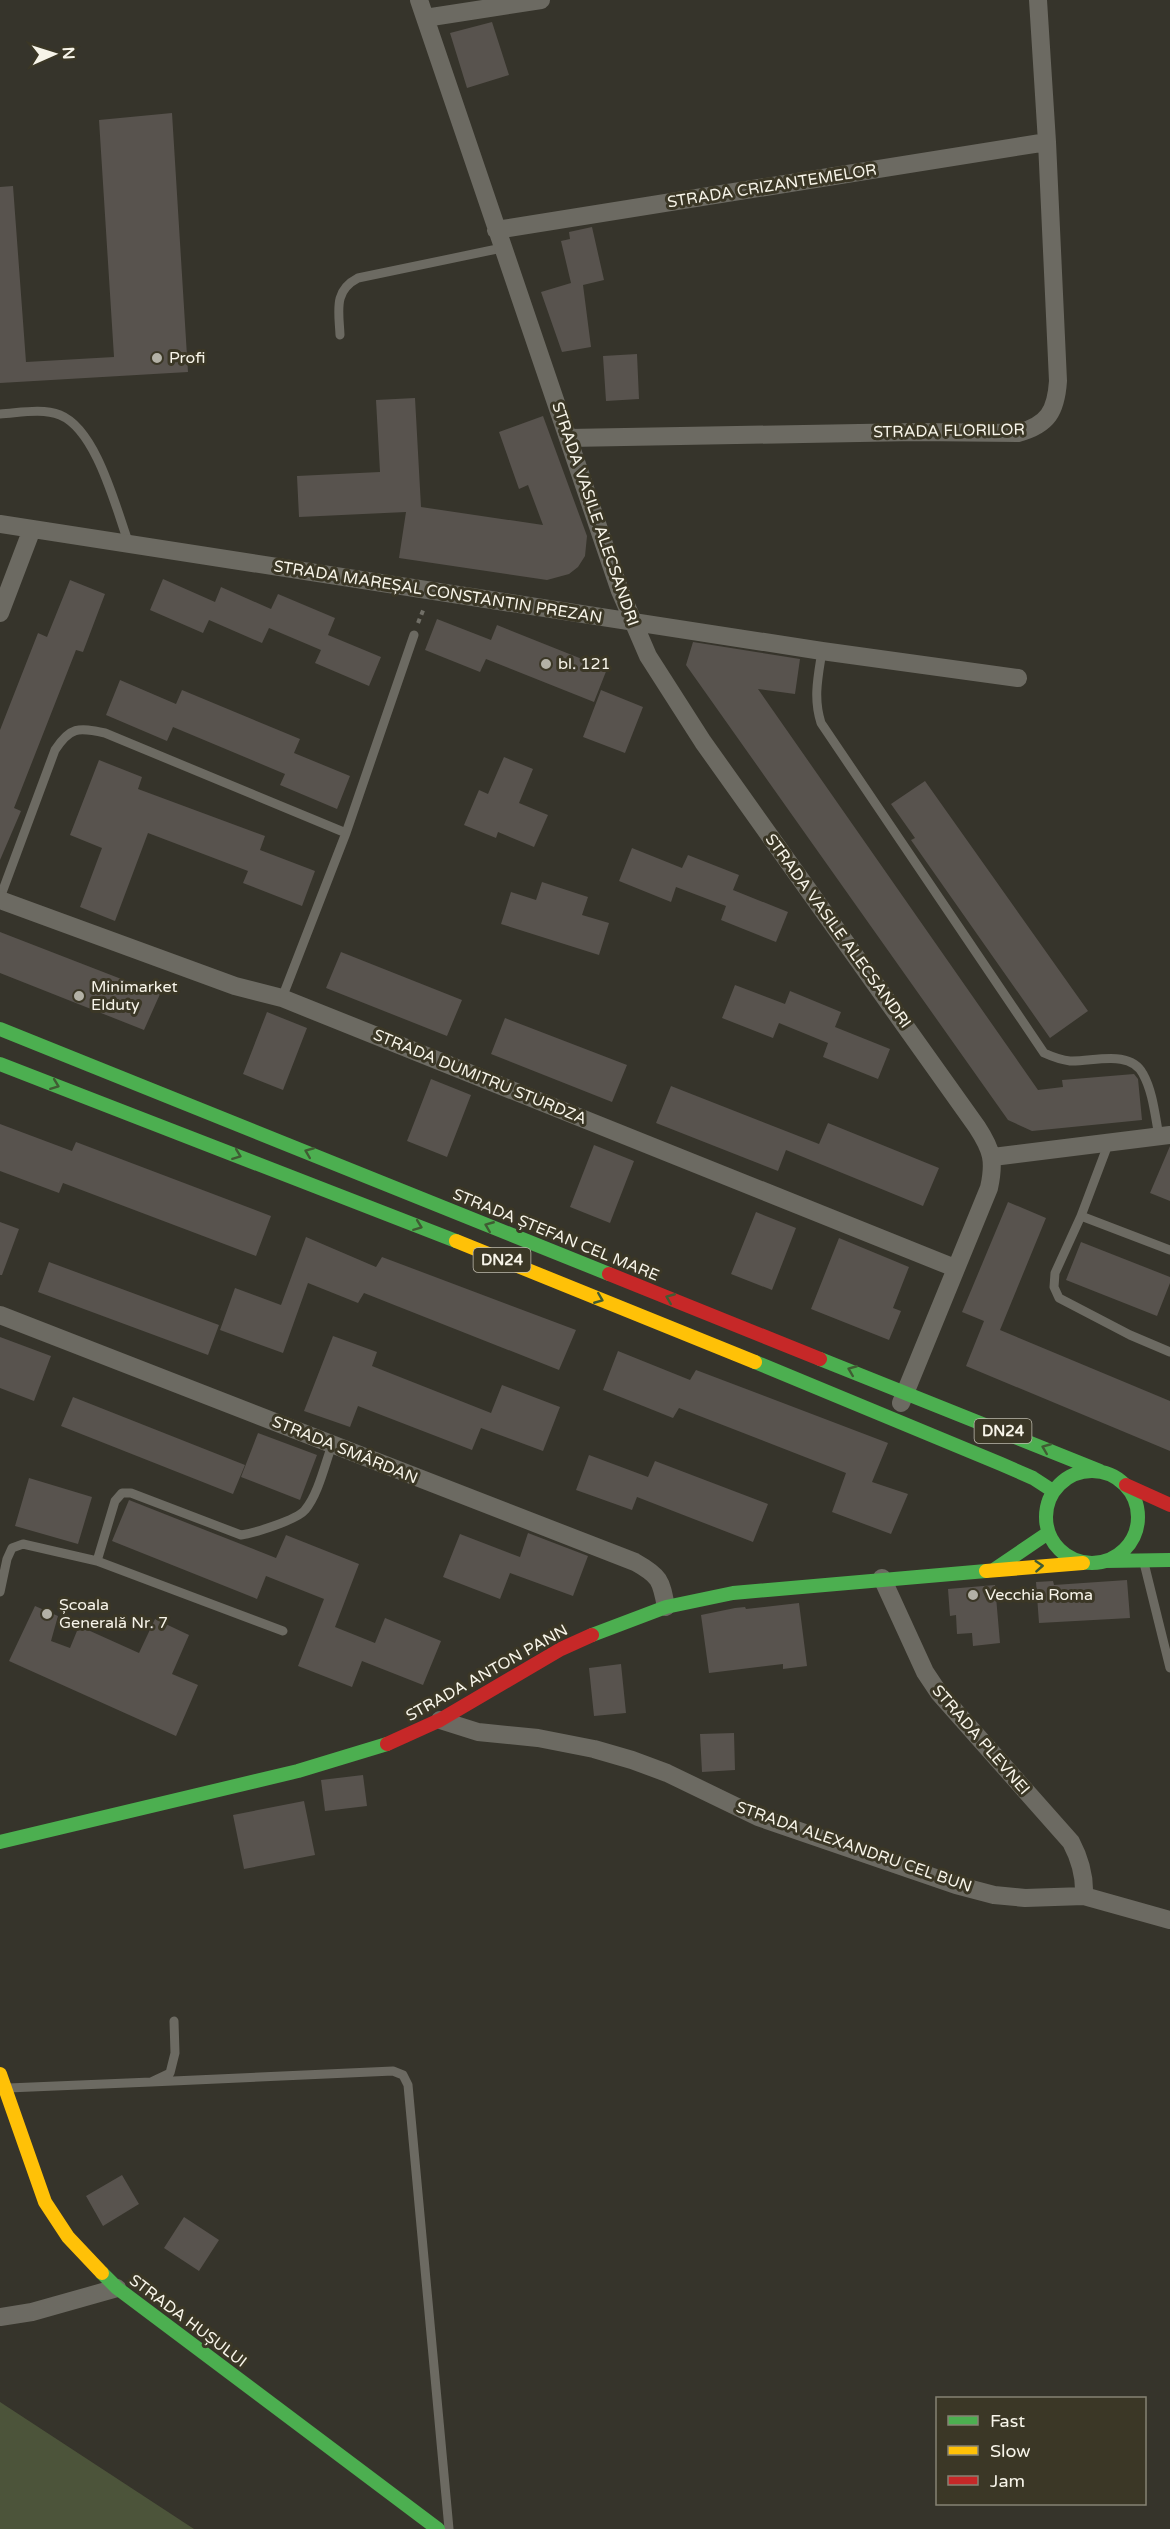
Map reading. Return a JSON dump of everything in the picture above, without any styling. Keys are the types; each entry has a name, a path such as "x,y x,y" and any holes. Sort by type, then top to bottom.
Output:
{"main road":[{"name":"STRADA ȘTEFAN CEL MARE","path":"0,1029 1100,1471"},
{"name":"DN24","path":"0,1064 483,1252 895,1419 1033,1478 1053,1491"},
{"path":"1170,1505 1126,1485 1115,1476 1087,1470 1074,1473 1062,1480 1053,1491 1046,1511 1048,1533 1056,1547 1068,1557 1083,1563 1170,1560"},
{"path":"1105,1562 1119,1554 1130,1543 1137,1529 1138,1514 1135,1498 1126,1485"},
{"name":"STRADA ANTON PANN","path":"995,1569 1048,1533"},
{"name":"STRADA ANTON PANN","path":"0,1842 298,1771 400,1740 440,1720 561,1649 628,1620 666,1607 733,1593 882,1578 1083,1563"},
{"name":"STRADA HUȘULUI","path":"0,2074 45,2202 68,2237 117,2288 438,2529"}],"street":[{"name":"STRADA VASILE ALECSANDRI","path":"419,0 502,248 632,622 648,656 703,742 977,1127 993,1157"},
{"path":"425,18 541,0"},
{"name":"STRADA FLORILOR","path":"569,438 915,432 1018,433 1033,429 1048,417 1057,402 1058,381 1038,0"},
{"name":"STRADA CRIZANTEMELOR","path":"496,230 1047,142"},
{"name":"STRADA MAREȘAL CONSTANTIN PREZAN","path":"0,524 822,651 1018,678"},
{"path":"0,613 32,529"},
{"name":"STRADA DUMITRU STURDZA","path":"0,899 235,986 282,998 955,1268"},
{"path":"895,1419 989,1188 993,1173 993,1157 1165,1136"},
{"name":"STRADA SMÂRDAN","path":"0,1315 635,1562 652,1572 661,1581 666,1607"},
{"name":"STRADA PLEVNEI","path":"882,1578 925,1672 939,1693 1071,1842 1082,1870 1084,1896"},
{"name":"STRADA ALEXANDRU CEL BUN","path":"440,1720 478,1732 537,1738 594,1749 632,1760 667,1773 758,1817 956,1885 994,1895 1025,1898 1084,1896 1170,1920"},
{"path":"0,2317 32,2312 117,2288"}],"lane":[{"path":"340,335 338,301 346,284 366,276 502,248"},
{"path":"0,414 46,411 60,415 74,423 95,452 129,544"},
{"path":"282,998 346,833 414,635"},
{"path":"822,651 816,688 816,706 821,723 1044,1053 1057,1059 1070,1061 1120,1059 1134,1062 1143,1072 1165,1136"},
{"path":"0,899 55,750 63,738 74,730 88,729 105,733 346,833"},
{"path":"1109,1142 1081,1216 1055,1273 1054,1287 1059,1298 1130,1335 1170,1352"},
{"path":"1081,1216 1170,1250"},
{"path":"98,1561 115,1501 122,1494 131,1492 241,1535 252,1533 304,1512 332,1445"},
{"path":"0,1592 7,1559 12,1548 23,1544 98,1561 283,1631"},
{"path":"1144,1561 1170,1668"},
{"path":"151,2082 170,2073 175,2053 174,2021"},
{"path":"6,2088 393,2071 403,2075 408,2085 449,2529"}],"path":[{"path":"414,635 430,591"}],"green space":[{"path":"0,2402 194,2529 0,2529"}],"building":[{"path":"492,22 509,75 467,88 450,33"},
{"path":"172,113 188,372 0,383 0,187 13,186 26,362 114,357 99,120"},
{"path":"592,227 604,280 583,285 591,347 562,352 541,292 571,283 561,241 570,239 569,232"},
{"path":"637,354 639,399 606,401 603,356"},
{"path":"415,398 421,507 543,525 528,485 519,489 499,432 543,416 587,536 585,556 578,567 569,574 547,580 399,558 406,512 299,517 297,476 380,472 376,400"},
{"path":"163,579 215,602 221,587 271,609 278,594 335,618 328,635 381,657 369,686 315,663 321,650 269,628 262,643 209,620 203,633 150,610"},
{"path":"70,580 105,594 83,652 76,650 14,808 21,811 0,860 0,730 38,633 47,637"},
{"name":"bl. 121","path":"437,619 491,640 497,625 607,669 594,702 486,659 480,672 425,650"},
{"path":"693,642 800,659 795,694 758,689 1038,1090 1063,1087 1062,1080 1134,1074 1138,1079 1142,1120 1032,1131 1008,1120 686,665"},
{"path":"120,680 176,704 182,690 300,739 294,753 350,776 337,809 280,785 285,774 173,727 167,741 106,715"},
{"path":"601,690 643,707 625,753 583,737"},
{"path":"504,757 533,769 519,803 548,815 534,847 498,832 496,838 464,825 479,790 488,794"},
{"path":"99,760 142,777 138,789 265,836 260,850 315,871 302,906 243,883 248,871 148,833 115,921 80,907 102,848 70,835"},
{"path":"925,781 1088,1011 1050,1038 911,840 915,838 891,804"},
{"path":"632,848 682,868 688,855 739,875 733,890 788,912 776,942 721,920 726,906 676,887 671,902 619,881"},
{"path":"542,882 588,897 582,915 609,923 599,955 501,924 511,892 536,900"},
{"path":"0,932 160,994 144,1030 0,973"},
{"path":"341,952 462,1000 447,1036 326,988"},
{"path":"735,985 785,1004 790,991 841,1012 835,1027 890,1049 878,1079 823,1057 828,1043 779,1023 773,1038 722,1018"},
{"path":"267,1012 307,1028 283,1090 243,1074"},
{"path":"505,1018 627,1065 612,1102 491,1054"},
{"path":"431,1079 471,1095 447,1157 407,1141"},
{"path":"671,1086 819,1144 828,1123 939,1168 923,1206 786,1150 778,1171 656,1123"},
{"path":"0,1124 72,1151 76,1142 271,1216 256,1256 63,1183 59,1193 0,1171"},
{"path":"594,1145 634,1161 610,1223 570,1207"},
{"path":"1170,1146 1170,1201 1150,1193"},
{"path":"1008,1202 1046,1218 1000,1330 1170,1401 1170,1451 966,1366 984,1321 962,1312"},
{"path":"756,1212 796,1228 772,1290 731,1274"},
{"path":"0,1222 19,1229 2,1275 0,1275"},
{"path":"306,1237 376,1267 382,1257 576,1330 559,1370 364,1293 358,1303 308,1283 283,1353 220,1330 235,1288 281,1305"},
{"path":"839,1238 909,1267 893,1308 901,1311 889,1340 811,1309"},
{"path":"1081,1242 1170,1277 1170,1283 1157,1316 1066,1280"},
{"path":"49,1262 219,1325 208,1355 38,1292"},
{"path":"333,1336 377,1352 372,1366 491,1413 502,1385 560,1407 543,1451 481,1428 472,1450 358,1406 350,1427 304,1411"},
{"path":"0,1337 51,1356 34,1401 0,1388"},
{"path":"618,1351 690,1380 696,1370 888,1443 872,1482 908,1494 891,1534 832,1512 846,1473 679,1408 673,1418 603,1390"},
{"path":"73,1397 245,1465 233,1494 61,1426"},
{"path":"258,1433 317,1455 300,1500 241,1477"},
{"path":"589,1455 648,1477 655,1461 768,1504 753,1542 637,1497 632,1510 576,1490"},
{"path":"29,1478 92,1497 78,1544 15,1526"},
{"path":"129,1500 276,1558 286,1535 359,1564 335,1627 375,1643 385,1618 441,1641 423,1685 362,1661 352,1687 298,1666 324,1599 266,1576 257,1599 112,1541"},
{"path":"528,1533 588,1556 573,1596 510,1573 500,1599 443,1577 460,1534 520,1557"},
{"path":"1127,1580 1130,1618 1039,1623 1036,1582 1053,1581 1054,1585"},
{"path":"995,1585 1000,1643 973,1646 972,1633 957,1634 956,1615 950,1616 948,1589"},
{"path":"799,1603 807,1666 783,1669 783,1664 709,1673 701,1615 735,1608 745,1607 746,1609"},
{"path":"35,1606 58,1616 51,1641 70,1648 79,1626 139,1653 155,1619 189,1635 172,1674 198,1685 176,1736 9,1661"},
{"path":"621,1664 626,1713 594,1716 589,1668"},
{"path":"734,1733 735,1770 702,1772 700,1734"},
{"path":"363,1775 367,1806 325,1811 321,1780"},
{"path":"304,1801 315,1855 244,1869 233,1815"},
{"path":"122,2175 139,2204 103,2226 86,2196"},
{"path":"184,2217 219,2240 199,2271 164,2248"}],"traffic: fast":[{"path":"0,1029 609,1274"},
{"path":"0,1064 456,1241"},
{"path":"820,1359 1100,1471"},
{"path":"755,1362 1001,1464 1033,1478 1053,1491"},
{"path":"1092,1471 1110,1474 1125,1484 1135,1499 1138,1517 1135,1535 1125,1550 1110,1560 1092,1563 1074,1560 1059,1550 1049,1535 1046,1517 1049,1499 1059,1484 1074,1474 1092,1471"},
{"path":"995,1569 1048,1533"},
{"path":"1105,1561 1170,1560"},
{"path":"592,1635 666,1607 733,1593 986,1571"},
{"path":"0,1842 298,1771 387,1744"},
{"path":"102,2273 117,2288 438,2529"}],"traffic: slow":[{"path":"456,1241 755,1362"},
{"path":"986,1571 1083,1563"},
{"path":"0,2074 45,2202 68,2237 102,2273"}],"traffic: jam":[{"path":"609,1274 820,1359"},
{"path":"1126,1485 1170,1505"},
{"path":"387,1744 440,1720 561,1649 592,1635"}],"place":[{"name":"Profi","path":"157,358"},
{"name":"bl. 121","path":"546,664"},
{"name":"Minimarket Elduty","path":"79,996"},
{"name":"Vecchia Roma","path":"973,1595"},
{"name":"Școala Generală Nr. 7","path":"47,1614"}]}
